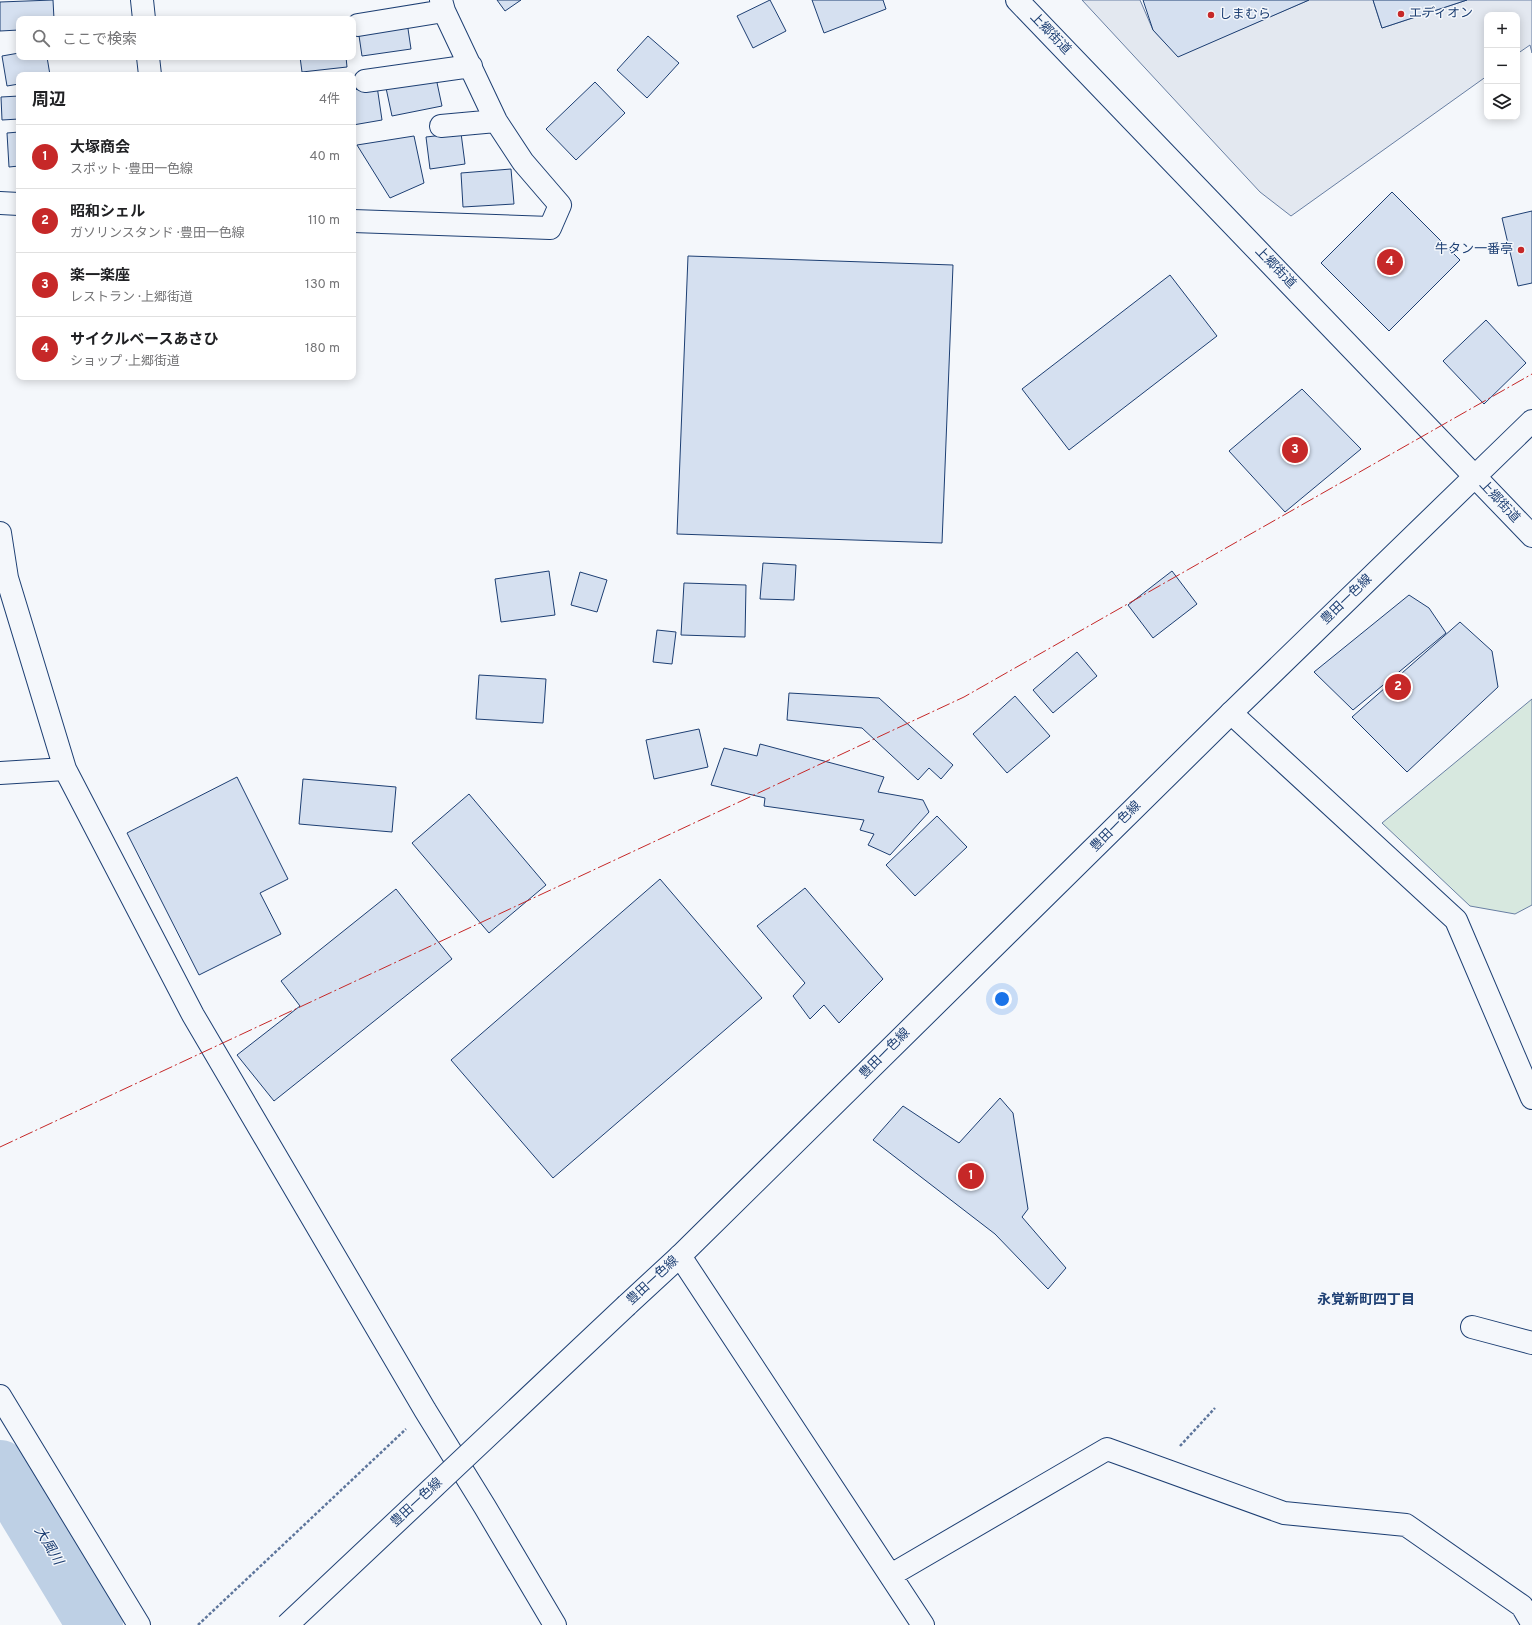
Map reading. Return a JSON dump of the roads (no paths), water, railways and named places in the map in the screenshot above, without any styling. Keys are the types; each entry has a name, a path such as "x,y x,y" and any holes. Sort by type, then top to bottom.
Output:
{"street":[{"path":"142,0 144,16"},
{"name":"上郷街道","path":"1017,0 1532,536"},
{"path":"356,221 550,228 560,205 523,162 496,121 443,6 358,25"},
{"path":"148,60 150,72"},
{"path":"365,81 471,66"},
{"path":"441,126 496,121"},
{"path":"0,203 16,204"},
{"name":"豊田一色線","path":"287,1625 680,1256 1232,713 1532,421"},
{"path":"0,533 7,578 65,769 193,1015 425,1410 555,1625"},
{"path":"1232,713 1456,920 1532,1098"},
{"path":"0,773 65,769"},
{"path":"680,1256 923,1625"},
{"path":"1472,1327 1532,1343"},
{"path":"0,1396 139,1625"},
{"path":"891,1575 1107,1449 1284,1513 1406,1524 1522,1606 1532,1623"}],"waterway":[{"name":"大風川","path":"0,1468 95,1625"}],"place":[{"name":"エディオン","path":"1401,14"},
{"name":"しまむら","path":"1211,15"},
{"name":"牛タン一番亭","path":"1521,250"},
{"name":"サイクルベースあさひ","path":"1390,262"},
{"name":"楽一楽座","path":"1295,450"},
{"name":"昭和シェル","path":"1398,687"},
{"name":"大塚商会","path":"971,1176"}],"district":[{"name":"永覚新町四丁目","path":"1366,1300"}]}
